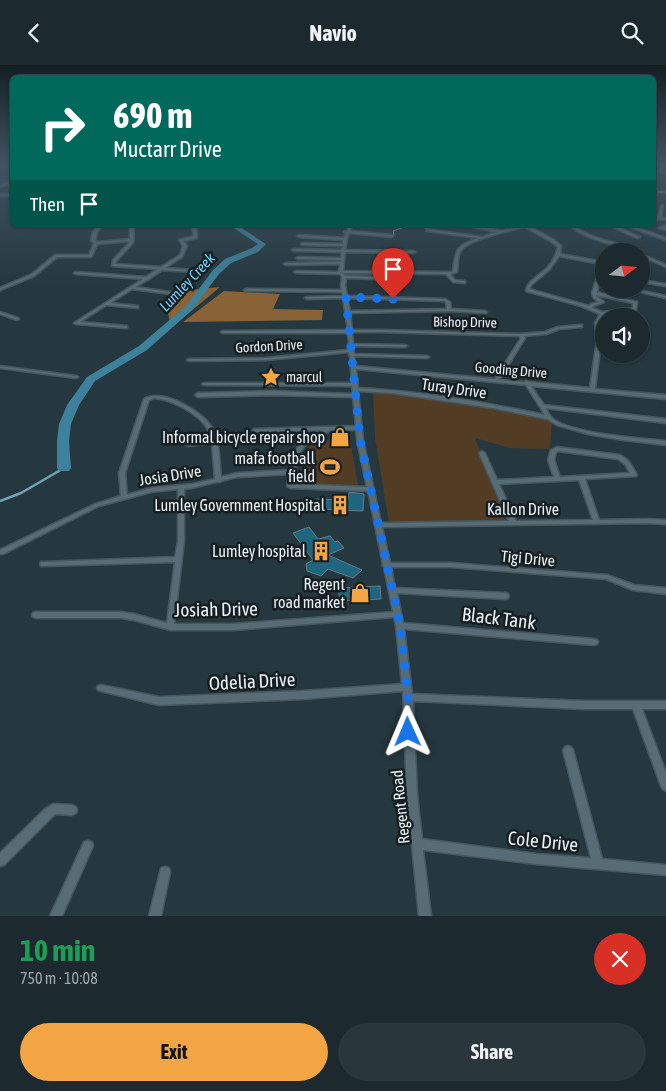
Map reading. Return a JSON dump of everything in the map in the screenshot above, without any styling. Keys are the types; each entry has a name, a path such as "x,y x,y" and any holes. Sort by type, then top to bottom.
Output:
{"street":[{"path":"662,206 659,218 666,219"},
{"path":"96,243 93,241 95,232 99,227"},
{"path":"132,227 130,246 114,261 113,265 193,271"},
{"path":"125,327 76,323 181,256 185,246 181,241 196,237 194,227"},
{"path":"475,227 501,232"},
{"path":"343,274 448,274 456,270 460,249 501,232 521,227"},
{"path":"527,227 558,243 560,247 558,255 549,269 529,285 527,290 595,310"},
{"path":"575,227 582,232 612,243"},
{"path":"615,227 638,237"},
{"path":"632,227 666,239"},
{"path":"427,230 486,238"},
{"path":"299,236 345,240 413,252"},
{"path":"303,244 392,236"},
{"path":"96,243 131,240"},
{"path":"294,250 345,240"},
{"path":"298,259 345,240"},
{"path":"286,263 345,240"},
{"name":"Regent Road","path":"345,240 343,274 359,428 400,625 408,697 412,795 425,916"},
{"path":"0,289 33,275 56,256 90,256 96,243"},
{"path":"558,255 595,261"},
{"path":"650,259 666,266"},
{"path":"296,272 406,279"},
{"path":"76,273 148,278"},
{"path":"448,274 454,281 464,282"},
{"path":"650,282 666,285"},
{"path":"130,288 170,293"},
{"path":"246,290 447,301 449,310"},
{"path":"590,308 592,305 602,302 594,297 594,293"},
{"path":"594,293 635,302 635,308"},
{"path":"650,293 666,297"},
{"path":"307,299 345,294"},
{"path":"105,304 137,307"},
{"path":"348,312 449,310 485,312"},
{"path":"0,313 17,319"},
{"name":"Bishop Drive","path":"223,332 349,331 520,335 546,333 558,328 580,327"},
{"path":"497,379 524,338 520,335"},
{"path":"351,350 405,346"},
{"path":"351,350 427,357"},
{"name":"Gordon Drive","path":"189,360 266,359 351,350"},
{"path":"592,389 596,363"},
{"path":"0,367 76,377"},
{"name":"Gooding Drive","path":"353,367 497,379 666,397"},
{"path":"526,382 549,419"},
{"name":"Turay Drive","path":"204,384 392,391 465,402 549,419 602,435 666,443"},
{"path":"198,395 355,390"},
{"path":"124,497 122,473 149,398 163,398 195,413 207,421 212,429 215,441 218,481"},
{"path":"542,406 666,421"},
{"path":"256,430 359,428"},
{"path":"330,429 299,446 290,486 371,489"},
{"path":"188,444 215,441"},
{"path":"494,482 628,477 634,474 627,463 620,457 560,449 553,451 551,455 558,479"},
{"path":"482,453 513,522"},
{"name":"Josia Drive","path":"1,552 97,505 124,497 160,489 218,481 249,473 293,472"},
{"path":"581,479 597,522"},
{"path":"170,627 181,541 181,487"},
{"name":"Kallon Drive","path":"379,525 648,521 666,523"},
{"path":"44,564 179,559"},
{"name":"Tigi Drive","path":"386,565 450,565 607,577 633,587 666,591"},
{"path":"392,590 505,596"},
{"name":"Josiah Drive","path":"36,615 121,615 170,627 233,627 397,614"},
{"name":"Black Tank","path":"400,625 594,642"},
{"name":"Odelia Drive","path":"101,688 159,701 303,695 406,687"},
{"path":"408,697 585,705 666,705"},
{"path":"636,705 666,786"},
{"path":"568,750 598,864"},
{"path":"0,861 53,809 72,810"},
{"name":"Cole Drive","path":"418,844 536,859 666,870"},
{"path":"56,916 88,846"},
{"path":"155,916 165,872"}],"shaded area":[{"path":"220,287 171,328 166,302 178,291"},
{"path":"224,291 280,294 273,309 323,310 322,320 183,322"},
{"path":"373,391 515,411 552,420 550,449 510,448 475,438 506,521 389,523 375,438"},
{"name":"mafa football field","path":"328,439 350,439 359,490 301,487 308,446"}],"building":[{"name":"Lumley Government Hospital","path":"349,492 364,494 363,511 316,509 317,499 348,500"},
{"name":"Lumley hospital","path":"309,527 318,539 330,536 344,548 328,555 362,570 353,578 328,569 321,576 307,571 306,564 313,560 293,533"},
{"name":"Regent road market","path":"380,586 381,599 340,601 338,588"}],"waterway":[{"name":"Lumley Creek","path":"64,468 63,441 65,424 73,405 91,379 143,348 189,308 216,272 228,261 255,250 262,244 235,227"},
{"path":"394,235 393,231 404,227"},
{"path":"0,501 21,493 64,468"}],"place":[{"name":"marcul","path":"271,377"},
{"name":"Informal bicycle repair shop","path":"340,437"},
{"name":"mafa football field","path":"330,467"},
{"name":"Lumley Government Hospital","path":"340,505"},
{"name":"Lumley hospital","path":"321,551"},
{"name":"Regent road market","path":"360,593"}],"route":[{"path":"393,299 346,297 360,440 400,625 408,697 408,732"}]}
